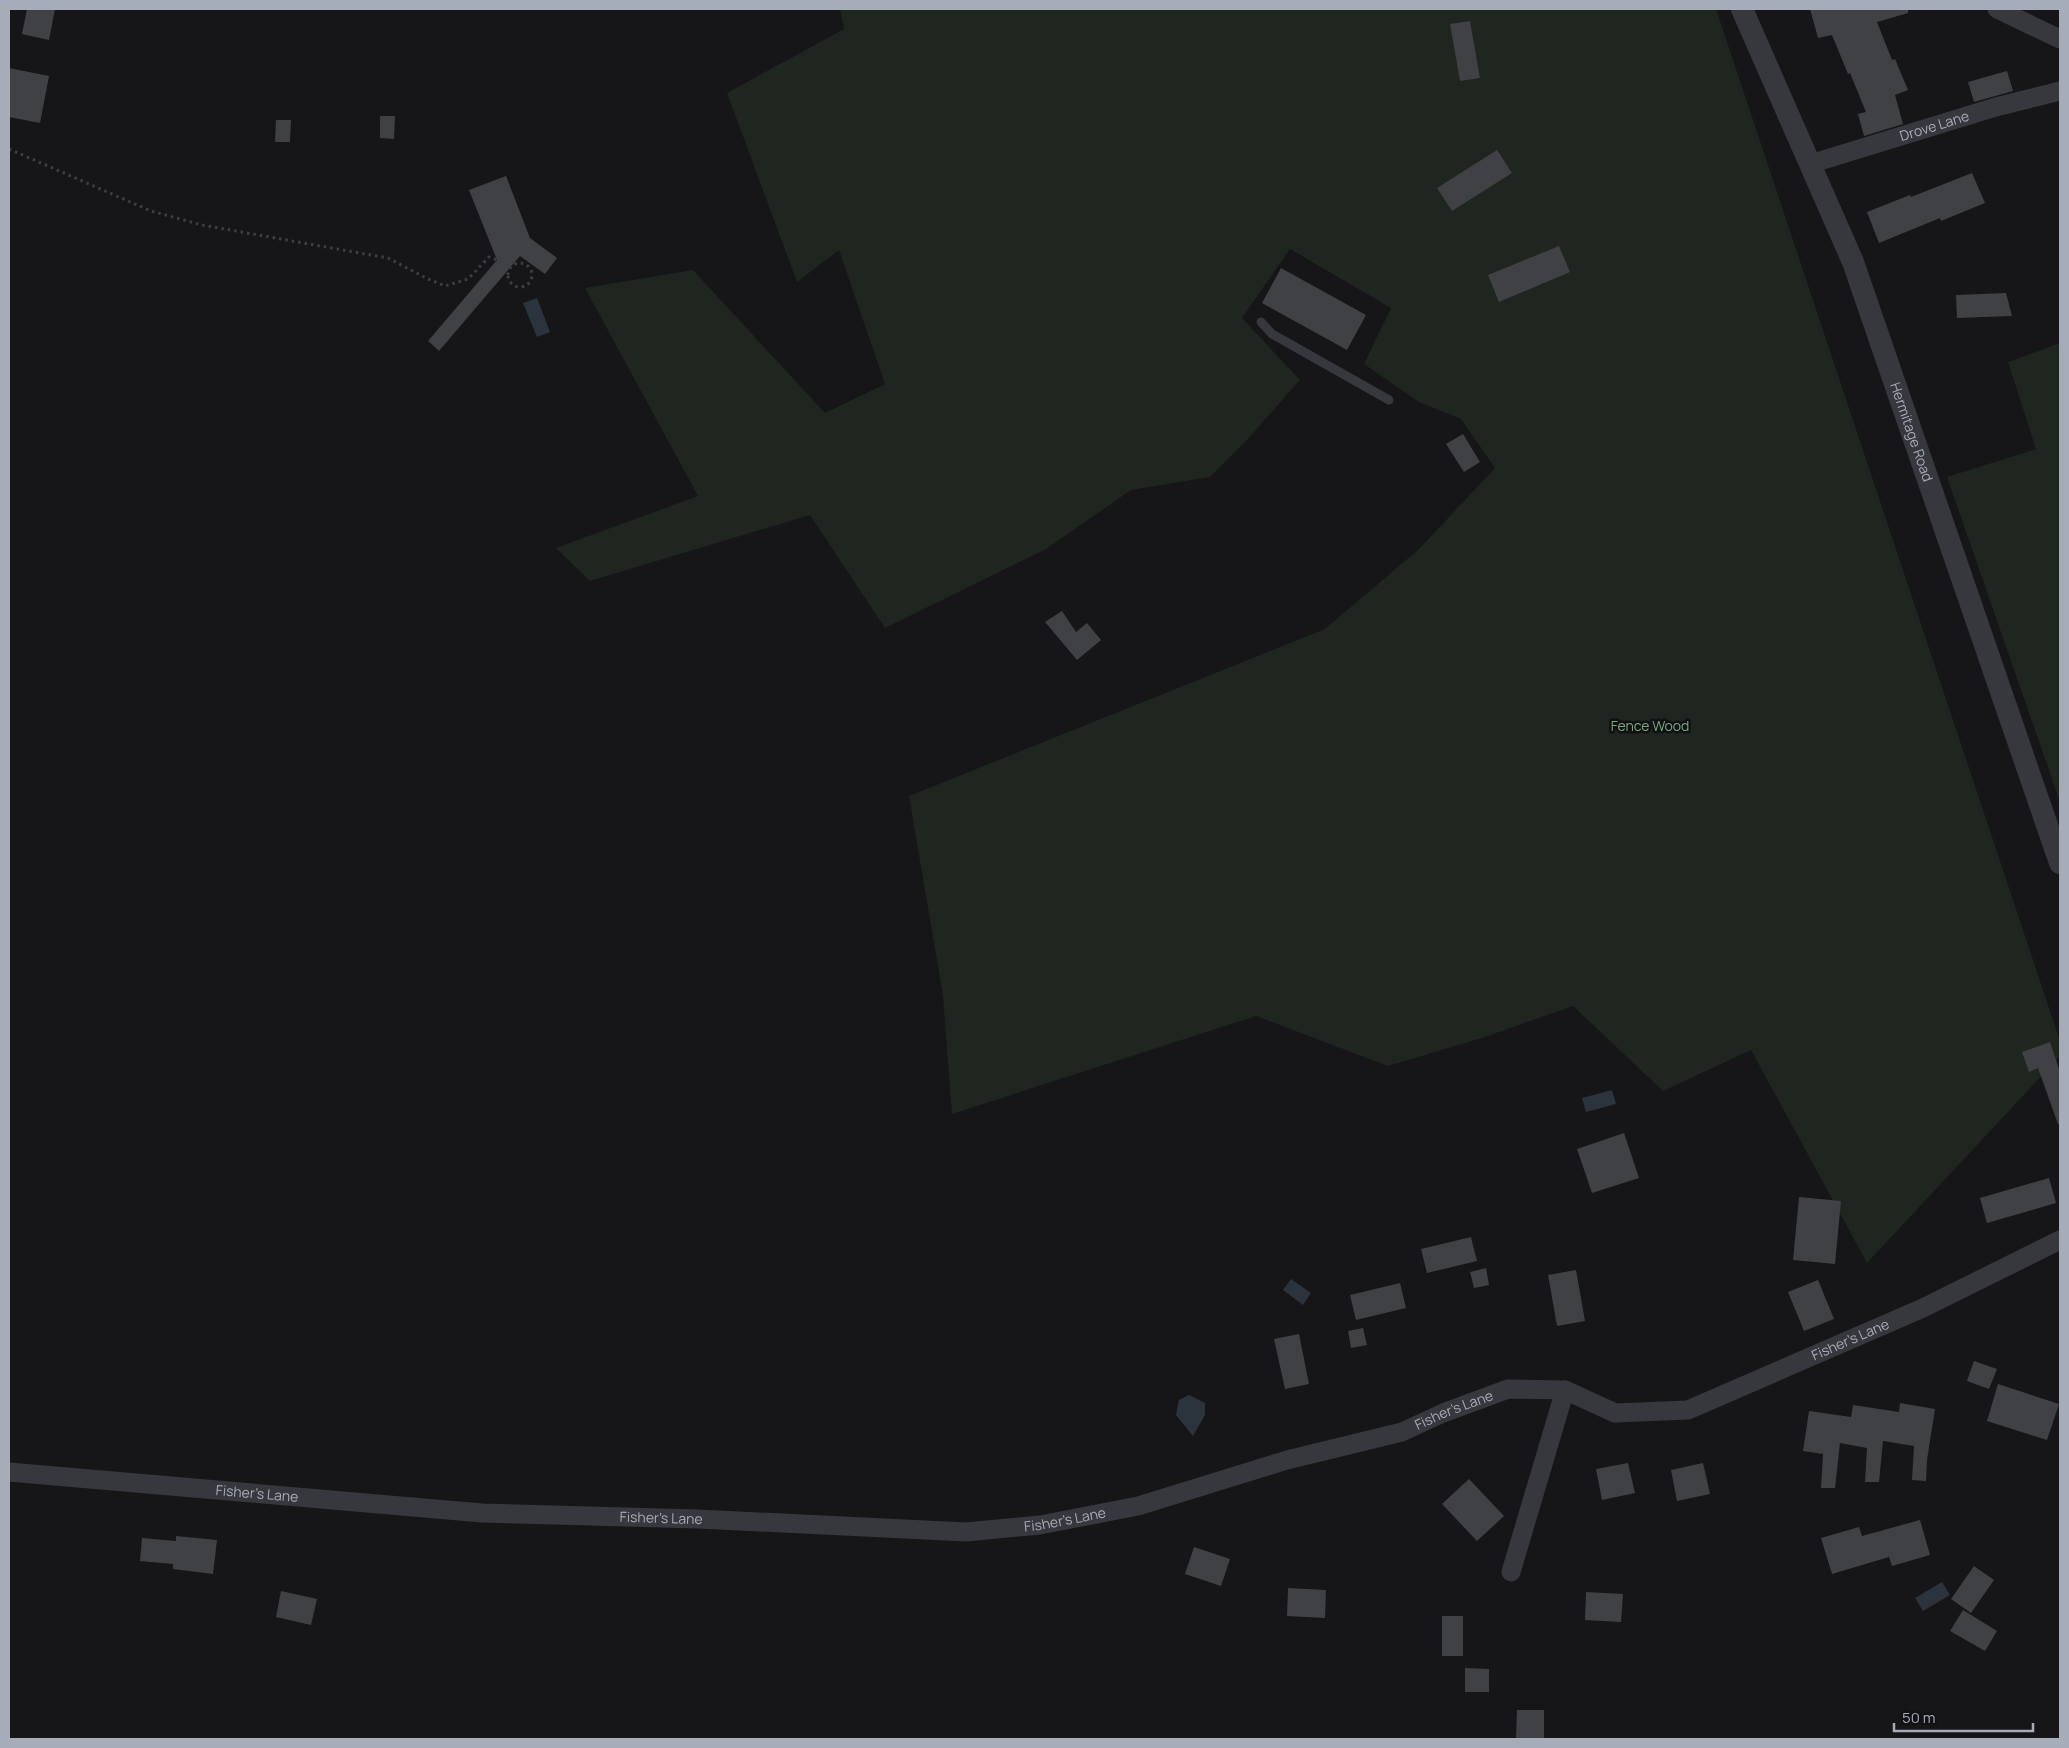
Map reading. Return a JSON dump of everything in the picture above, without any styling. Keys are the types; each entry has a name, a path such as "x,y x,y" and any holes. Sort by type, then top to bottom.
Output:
{"street":[{"name":"Hermitage Road","path":"1742,9 1853,262 2060,863"},
{"path":"1997,9 2060,39"},
{"name":"Drove Lane","path":"1810,164 1988,110 2060,91"},
{"name":"Fisher's Lane","path":"9,1472 482,1513 708,1520 966,1532 1040,1525 1138,1506 1287,1460 1402,1432 1443,1414 1508,1390 1565,1390 1614,1413 1688,1410 1923,1308 2060,1240"},
{"path":"1511,1572 1565,1390"}],"lane":[{"path":"1261,322 1272,334 1388,400"}],"path":[{"path":"9,149 151,212 202,225 388,258 445,286 468,279 489,257 512,265 523,263 530,268 532,276 529,284 521,287 510,283 507,276 512,265"}],"green space":[{"name":"Fence Wood","path":"840,9 1716,9 2060,1041 2060,1056 1867,1263 1751,1050 1663,1091 1573,1006 1485,1037 1388,1066 1256,1016 952,1114 943,996 909,796 1325,629 1419,549 1495,468 1461,419 1419,402 1364,364 1391,308 1290,249 1242,318 1300,380 1246,441 1210,477 1131,490 1046,549 885,628 810,515 590,581 556,548 698,496 585,288 693,270 825,413 885,384 839,250 797,282 727,93 844,29"},
{"path":"2060,343 2060,802 1947,477 2036,449 2008,362"}],"shaded area":[{"path":"537,298 550,332 537,337 523,303"},
{"path":"1612,1090 1616,1104 1586,1112 1582,1098"},
{"path":"1291,1279 1311,1293 1303,1305 1283,1290"},
{"path":"1189,1395 1205,1403 1205,1415 1193,1436 1176,1415 1179,1400"},
{"path":"1942,1582 1950,1595 1923,1611 1915,1598"}],"building":[{"path":"27,9 55,9 49,40 22,34"},
{"path":"1810,9 1908,9 1908,13 1877,22 1892,60 1895,59 1908,90 1895,95 1903,124 1864,136 1858,114 1866,112 1850,73 1848,74 1832,35 1818,38"},
{"path":"1470,21 1480,78 1460,81 1450,24"},
{"path":"9,68 49,76 40,123 9,117"},
{"path":"2007,71 2013,91 1974,102 1968,82"},
{"path":"380,116 395,116 394,139 380,138"},
{"path":"276,120 291,120 290,142 275,142"},
{"path":"1497,150 1512,173 1452,211 1437,188"},
{"path":"1972,173 1985,203 1941,221 1940,218 1879,243 1867,212"},
{"path":"506,176 530,238 557,258 545,274 520,256 439,351 428,341 497,260 469,190"},
{"path":"1559,246 1570,272 1499,302 1488,275"},
{"path":"1281,268 1366,315 1347,350 1262,303"},
{"path":"2006,293 2012,316 1957,318 1956,295"},
{"path":"1463,434 1480,462 1464,472 1446,444"},
{"path":"1062,611 1076,632 1087,623 1101,640 1077,660 1045,622"},
{"path":"2050,1042 2060,1072 2060,1124 2058,1124 2038,1068 2029,1072 2022,1052"},
{"path":"1624,1133 1639,1178 1592,1193 1577,1149"},
{"path":"2049,1178 2056,1203 1987,1223 1980,1198"},
{"path":"1799,1197 1841,1201 1835,1264 1793,1260"},
{"path":"1471,1237 1477,1261 1427,1273 1421,1249"},
{"path":"1486,1268 1489,1285 1474,1288 1470,1272"},
{"path":"1576,1270 1585,1321 1557,1326 1548,1275"},
{"path":"1818,1280 1834,1319 1804,1331 1788,1292"},
{"path":"1400,1283 1406,1308 1356,1320 1350,1295"},
{"path":"1363,1328 1367,1345 1351,1348 1348,1331"},
{"path":"1299,1334 1309,1384 1285,1389 1274,1339"},
{"path":"1974,1361 1997,1369 1989,1389 1967,1381"},
{"path":"1998,1384 2059,1404 2047,1440 1987,1421"},
{"path":"1900,1403 1935,1409 1927,1460 1926,1481 1912,1480 1914,1446 1883,1441 1879,1482 1865,1482 1867,1448 1840,1443 1835,1488 1821,1488 1823,1454 1803,1451 1809,1411 1851,1417 1853,1405 1899,1412"},
{"path":"1628,1463 1635,1493 1602,1500 1596,1469"},
{"path":"1703,1463 1710,1494 1677,1501 1671,1470"},
{"path":"1469,1479 1504,1516 1477,1541 1442,1504"},
{"path":"1920,1520 1930,1555 1892,1566 1889,1557 1832,1574 1821,1538 1859,1527 1862,1536"},
{"path":"176,1536 217,1540 213,1574 173,1569 173,1564 140,1561 142,1538 176,1541"},
{"path":"1194,1547 1230,1559 1221,1586 1185,1574"},
{"path":"1974,1566 1994,1580 1971,1613 1951,1599"},
{"path":"1288,1588 1326,1590 1325,1618 1287,1616"},
{"path":"281,1591 317,1599 311,1625 276,1617"},
{"path":"1586,1592 1623,1594 1621,1622 1585,1620"},
{"path":"1963,1610 1997,1631 1985,1651 1950,1631"},
{"path":"1442,1616 1463,1616 1463,1656 1442,1656"},
{"path":"1465,1668 1489,1669 1489,1692 1465,1692"},
{"path":"1517,1710 1544,1710 1544,1739 1516,1739"}]}
